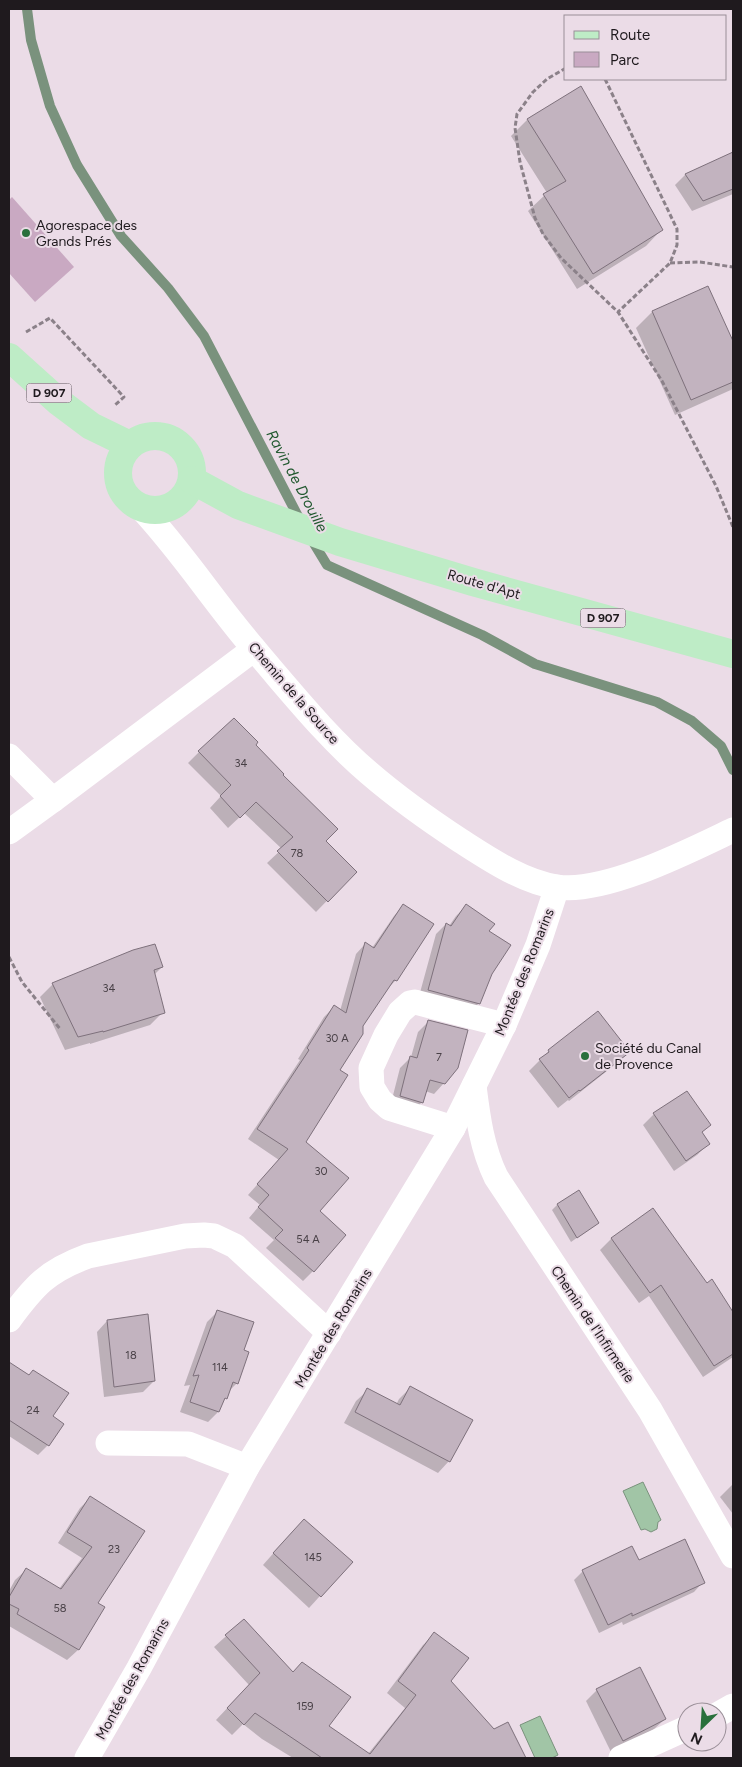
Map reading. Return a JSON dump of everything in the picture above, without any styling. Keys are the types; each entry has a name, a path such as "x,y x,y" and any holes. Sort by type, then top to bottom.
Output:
{"main road":[{"name":"D 907","path":"15,346 59,402 91,426 124,455"},
{"path":"159,435 170,438 183,448 190,459 192,467 170,499 129,499 122,489 118,479 124,455 142,438 159,435"},
{"name":"Route d'Apt","path":"170,499 238,505 340,542 502,590 733,654"}],"street":[{"name":"Chemin de la Source","path":"170,499 175,547 254,649 318,724 368,773 425,818 504,868 557,887 599,884 684,853 733,830"},
{"path":"9,832 254,649"},
{"path":"9,756 53,800"},
{"name":"Montée des Romarins","path":"87,1758 139,1668 247,1467 453,1128 504,1026 538,945 557,887"},
{"path":"453,1128 389,1108 380,1100 372,1087 370,1072 372,1063 400,1012 410,1003 415,1002 504,1026"},
{"name":"Chemin de l'Infirmerie","path":"474,1086 484,1147 496,1177 650,1410 733,1556"},
{"path":"9,1320 40,1282 53,1271 73,1261 186,1236 204,1235 214,1236 236,1246 330,1333"},
{"path":"108,1443 188,1444 247,1467"},
{"path":"621,1758 677,1733"}],"path":[{"path":"564,69 547,79 533,92 517,114 515,128 520,162 535,218 543,234 561,258 618,312 662,382 716,486 733,527"},
{"path":"605,80 677,229 677,245 670,263 618,312"},
{"path":"670,263 700,262 733,267"},
{"path":"15,346 50,318 124,397 91,426"},
{"path":"9,957 22,982 61,1030"}],"green space":[{"name":"Agorespace des Grands Prés","path":"12,197 74,267 35,302 9,273 9,200"}],"shaded area":[{"path":"643,1482 661,1520 658,1522 657,1529 651,1532 645,1529 641,1530 623,1491"},
{"path":"540,1716 558,1755 552,1758 535,1758 520,1725"}],"building":[{"path":"581,86 663,230 593,274 543,194 566,181 527,119"},
{"path":"733,152 733,189 703,201 685,174"},
{"path":"708,286 733,341 733,382 691,400 652,311"},
{"path":"234,718 258,742 256,745 283,775 338,829 326,841 357,872 328,902 277,851 293,837 256,802 240,818 220,796 231,785 198,751"},
{"path":"403,904 434,924 397,981 394,980 363,1026 363,1034 340,1070 348,1075 306,1142 349,1178 320,1211 346,1235 314,1272 275,1238 283,1230 258,1207 269,1195 257,1184 288,1149 257,1129 309,1050 307,1048 334,1005 346,1013 365,942 374,948"},
{"path":"466,904 495,924 489,931 511,945 492,974 480,1004 428,990 446,923 451,926"},
{"path":"155,944 163,967 154,970 165,1013 103,1032 78,1037 52,983 133,950"},
{"name":"Société du Canal de Provence","path":"598,1011 630,1052 569,1098 539,1059"},
{"path":"428,1020 468,1030 458,1068 445,1084 430,1080 423,1103 400,1096 410,1056 417,1058"},
{"path":"687,1091 711,1125 702,1132 710,1144 686,1161 653,1113"},
{"path":"579,1190 599,1223 577,1238 557,1204"},
{"path":"653,1208 707,1283 712,1279 733,1312 733,1354 714,1366 661,1285 650,1293 611,1238"},
{"path":"217,1310 254,1322 244,1350 249,1352 238,1384 233,1382 227,1399 225,1398 219,1412 190,1402 199,1375 193,1376"},
{"path":"148,1314 155,1381 114,1387 107,1320"},
{"path":"9,1362 29,1375 33,1370 69,1393 53,1416 64,1424 49,1446 9,1420"},
{"path":"410,1386 473,1420 450,1462 355,1412 367,1388 400,1405"},
{"path":"90,1496 145,1531 98,1603 105,1607 79,1650 17,1614 19,1609 9,1604 9,1597 26,1568 61,1589 92,1547 67,1532"},
{"path":"304,1519 353,1562 321,1597 273,1553"},
{"path":"685,1539 705,1583 608,1625 582,1570 632,1546 639,1560"},
{"path":"244,1619 293,1672 302,1662 351,1697 329,1726 370,1754 416,1695 398,1681 434,1632 469,1658 451,1681 494,1729 508,1722 526,1758 322,1758 255,1713 244,1725 227,1708 260,1673 225,1635"},
{"path":"640,1667 666,1719 623,1741 596,1689"}],"waterway":[{"name":"Ravin de Drouille","path":"27,9 31,40 50,106 77,165 121,236 168,288 204,336 301,522"},
{"name":"Ravin de Drouille","path":"310,537 327,565 482,635 535,664 657,702 692,721 721,746 733,770"}],"place":[{"name":"Agorespace des Grands Prés","path":"26,233"},
{"name":"Société du Canal de Provence","path":"585,1056"}]}
